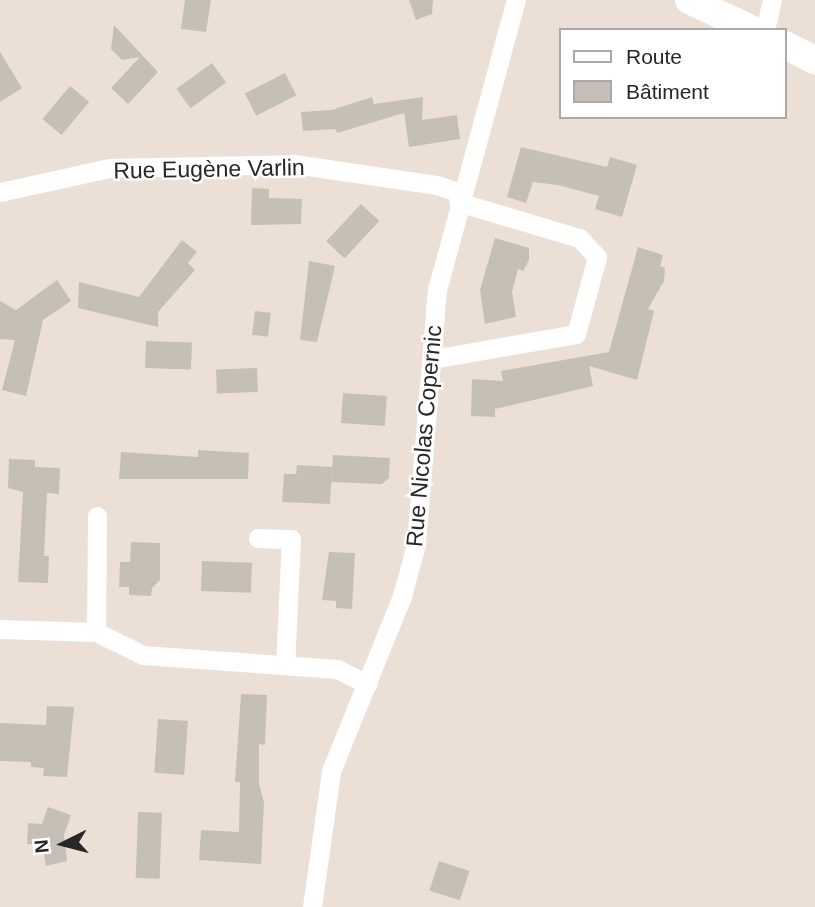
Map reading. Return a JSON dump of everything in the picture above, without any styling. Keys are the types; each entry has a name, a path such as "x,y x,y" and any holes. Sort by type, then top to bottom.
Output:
{"street":[{"name":"Rue Nicolas Copernic","path":"312,907 331,771 368,684 416,544 438,290 459,198 516,0"},
{"path":"689,0 749,28"},
{"path":"765,28 772,0"},
{"path":"787,46 815,60"},
{"name":"Rue Eugène Varlin","path":"0,192 109,168 294,164 437,185 459,198 579,238 597,257 576,334 432,359"},
{"path":"96,632 97,516"},
{"path":"258,538 291,539 285,665"},
{"path":"0,629 96,632 143,655 337,669 368,684"}],"building":[{"path":"185,0 211,0 206,32 181,29"},
{"path":"409,0 433,0 432,14 416,20"},
{"path":"114,25 158,72 128,104 111,88 140,57 122,60 111,49"},
{"path":"0,52 22,88 0,102"},
{"path":"212,63 226,82 191,108 176,89"},
{"path":"285,73 296,95 256,116 245,93"},
{"path":"70,86 89,102 62,135 42,119"},
{"path":"372,97 374,104 423,97 422,120 457,115 460,139 409,147 404,113 337,133 336,129 303,131 301,112 332,110"},
{"path":"521,147 607,167 610,157 637,165 622,217 595,209 599,196 558,185 533,182 526,203 507,197"},
{"path":"252,188 269,189 269,198 302,199 301,224 251,225"},
{"path":"361,204 379,221 345,258 326,241"},
{"path":"495,238 529,248 529,260 523,271 518,269 512,292 516,317 485,324 480,290"},
{"path":"182,240 197,252 188,263 195,270 158,312 158,327 78,308 79,282 139,297"},
{"path":"638,247 663,255 660,266 665,268 664,281 648,309 654,311 637,380 589,366 593,386 495,409 495,417 471,416 472,379 503,381 501,371 609,352"},
{"path":"309,261 335,266 317,342 300,340"},
{"path":"57,280 71,301 43,320 26,396 2,390 15,340 0,339 0,301 16,310"},
{"path":"255,311 271,313 268,337 252,335"},
{"path":"146,341 192,343 191,370 145,368"},
{"path":"257,368 258,392 217,393 216,369"},
{"path":"343,393 387,396 385,426 341,423"},
{"path":"198,450 249,453 248,479 119,479 121,452 198,457"},
{"path":"333,455 390,458 389,478 382,484 331,482"},
{"path":"9,459 35,460 35,467 60,468 59,494 47,493 44,556 49,556 48,583 18,582 23,492 8,488"},
{"path":"297,465 332,467 330,504 282,502 284,474 296,474"},
{"path":"131,542 160,543 160,580 152,588 151,596 129,595 129,587 119,587 120,562 130,562"},
{"path":"329,552 355,553 352,609 336,608 336,601 322,600"},
{"path":"202,561 252,563 251,593 201,591"},
{"path":"241,694 267,695 265,745 259,744 259,783 264,803 261,864 199,860 201,830 239,832 240,782 235,782"},
{"path":"47,706 74,707 67,777 43,776 44,768 31,767 31,762 0,761 0,723 46,725"},
{"path":"158,719 188,721 184,775 154,773"},
{"path":"48,807 71,815 64,835 67,861 46,866 42,845 27,844 28,823 42,824"},
{"path":"138,812 162,813 160,879 136,878"},
{"path":"439,861 469,871 460,900 429,890"}]}
